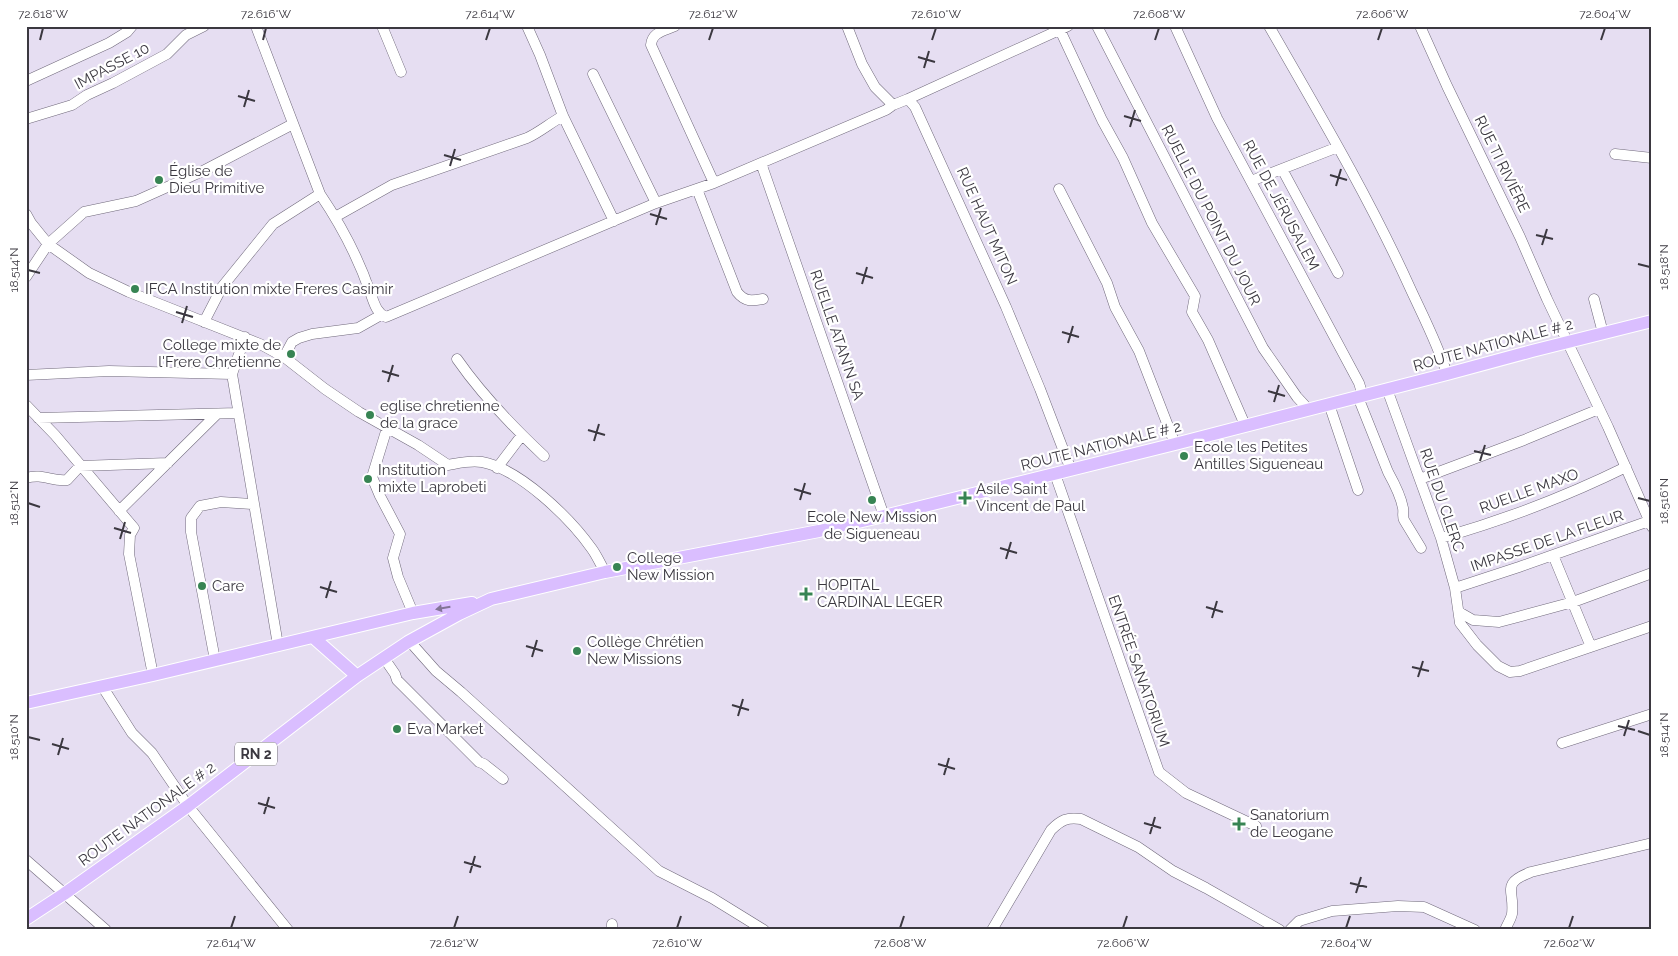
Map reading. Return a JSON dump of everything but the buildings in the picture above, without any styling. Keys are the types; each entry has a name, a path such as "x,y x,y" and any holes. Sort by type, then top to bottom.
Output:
{"main road":[{"name":"ROUTE NATIONALE # 2","path":"26,919 188,806 357,676 408,642 491,599 605,572 819,531 884,516 1309,410 1603,332 1652,321"},
{"path":"26,703 314,638 413,613 491,599"},
{"path":"314,638 357,676"}],"street":[{"path":"26,81 110,43 127,32 132,26"},
{"name":"IMPASSE 10","path":"26,118 72,105 87,95 113,84 167,54 186,35 204,26"},
{"path":"258,26 257,29 320,194 335,217 362,268 376,307 381,315 386,317 656,203 714,183 886,110 893,105 1064,28 1102,120 1123,158 1152,223 1195,296 1192,312 1208,340 1244,425"},
{"path":"382,26 401,72"},
{"path":"527,26 563,116 614,221"},
{"path":"675,26 655,34 651,45 714,183"},
{"path":"847,26 862,64 875,87 893,105"},
{"name":"RUELLE DU POINT DU JOUR","path":"1097,26 1263,348 1297,397 1309,410"},
{"name":"RUE DE JÉRUSALEM","path":"1175,26 1217,118 1351,369 1388,472 1393,480 1403,509 1402,516 1420,548"},
{"path":"1269,26 1338,147 1393,249 1441,355 1447,374"},
{"name":"RUE TI RIVIÈRE","path":"1420,26 1520,237 1547,299 1569,342 1650,524"},
{"path":"593,74 656,203"},
{"name":"RUE HAUT MITON","path":"908,99 915,107 935,148 1006,307 1071,470"},
{"path":"335,217 392,185 527,138 563,116"},
{"path":"26,277 48,244 84,212 136,201 203,171 293,124"},
{"path":"1251,181 1338,147"},
{"path":"1615,154 1652,158"},
{"name":"RUELLE ATAN'N SA","path":"761,163 884,516"},
{"path":"1282,169 1338,273"},
{"path":"697,189 737,292 741,297 750,301 762,299"},
{"path":"1059,189 1107,283 1115,307 1139,350 1175,444"},
{"path":"204,322 222,287 273,224 320,194"},
{"path":"27,216 48,244 89,273 129,292 245,337 284,357 325,389 359,412 448,464 469,461 483,462 525,482 562,513 593,550 605,572"},
{"path":"1594,299 1603,332"},
{"path":"284,357 292,342 299,338 312,334 358,328 381,315"},
{"path":"245,337 232,374 252,504 278,645"},
{"path":"457,359 471,379 522,435 544,456"},
{"path":"26,375 110,371 232,374"},
{"name":"RUE DU CLERC","path":"1388,389 1441,538 1454,588 1459,617"},
{"path":"1329,404 1358,490"},
{"path":"26,405 134,528 130,535 129,554 153,675"},
{"path":"1420,479 1524,440 1599,409"},
{"path":"38,418 238,413"},
{"path":"119,511 217,414"},
{"path":"386,428 372,477 400,534 393,558 398,577 413,613"},
{"path":"498,468 522,435"},
{"path":"26,478 36,475 58,481 67,480 80,466 168,462"},
{"name":"RUELLE MAXO","path":"1441,538 1552,500 1590,485 1626,467"},
{"name":"ENTRÉE SANATORIUM","path":"1055,474 1159,772 1186,793 1256,826"},
{"path":"215,660 190,532 191,518 200,506 222,502 252,504"},
{"name":"IMPASSE DE LA FLEUR","path":"1454,588 1650,524"},
{"path":"1553,555 1591,647"},
{"path":"1459,617 1499,622 1572,602 1652,573"},
{"path":"1459,617 1477,645 1498,666 1510,672 1520,671 1652,626"},
{"path":"408,642 446,680 462,692 659,871 712,898 759,928"},
{"path":"384,658 396,674 402,677 484,758 484,764 503,779"},
{"path":"102,686 132,733 152,753 188,806 288,930"},
{"path":"1562,743 1652,714"},
{"path":"992,930 1051,830 1064,819 1071,818 1081,819 1138,847 1173,871 1280,930"},
{"path":"1505,930 1512,914 1510,888 1517,877 1652,843"},
{"path":"26,860 106,930"},
{"path":"1290,930 1299,921 1332,911 1398,906 1424,907 1475,930"}],"place":[{"name":"Église de Dieu Primitive","path":"159,180"},
{"name":"IFCA Institution mixte Freres Casimir","path":"135,289"},
{"name":"College mixte de l'Frere Chretienne","path":"291,354"},
{"name":"eglise chretienne de la grace","path":"370,415"},
{"name":"Ecole les Petites Antilles Sigueneau","path":"1184,456"},
{"name":"Institution mixte Laprobeti","path":"368,479"},
{"name":"Asile Saint Vincent de Paul","path":"965,498"},
{"name":"Ecole New Mission de Sigueneau","path":"872,500"},
{"name":"College New Mission","path":"617,567"},
{"name":"Care","path":"202,586"},
{"name":"HOPITAL CARDINAL LEGER","path":"806,594"},
{"name":"Collège Chrétien New Missions","path":"577,651"},
{"name":"Eva Market","path":"397,729"},
{"name":"Sanatorium de Leogane","path":"1239,824"}]}
